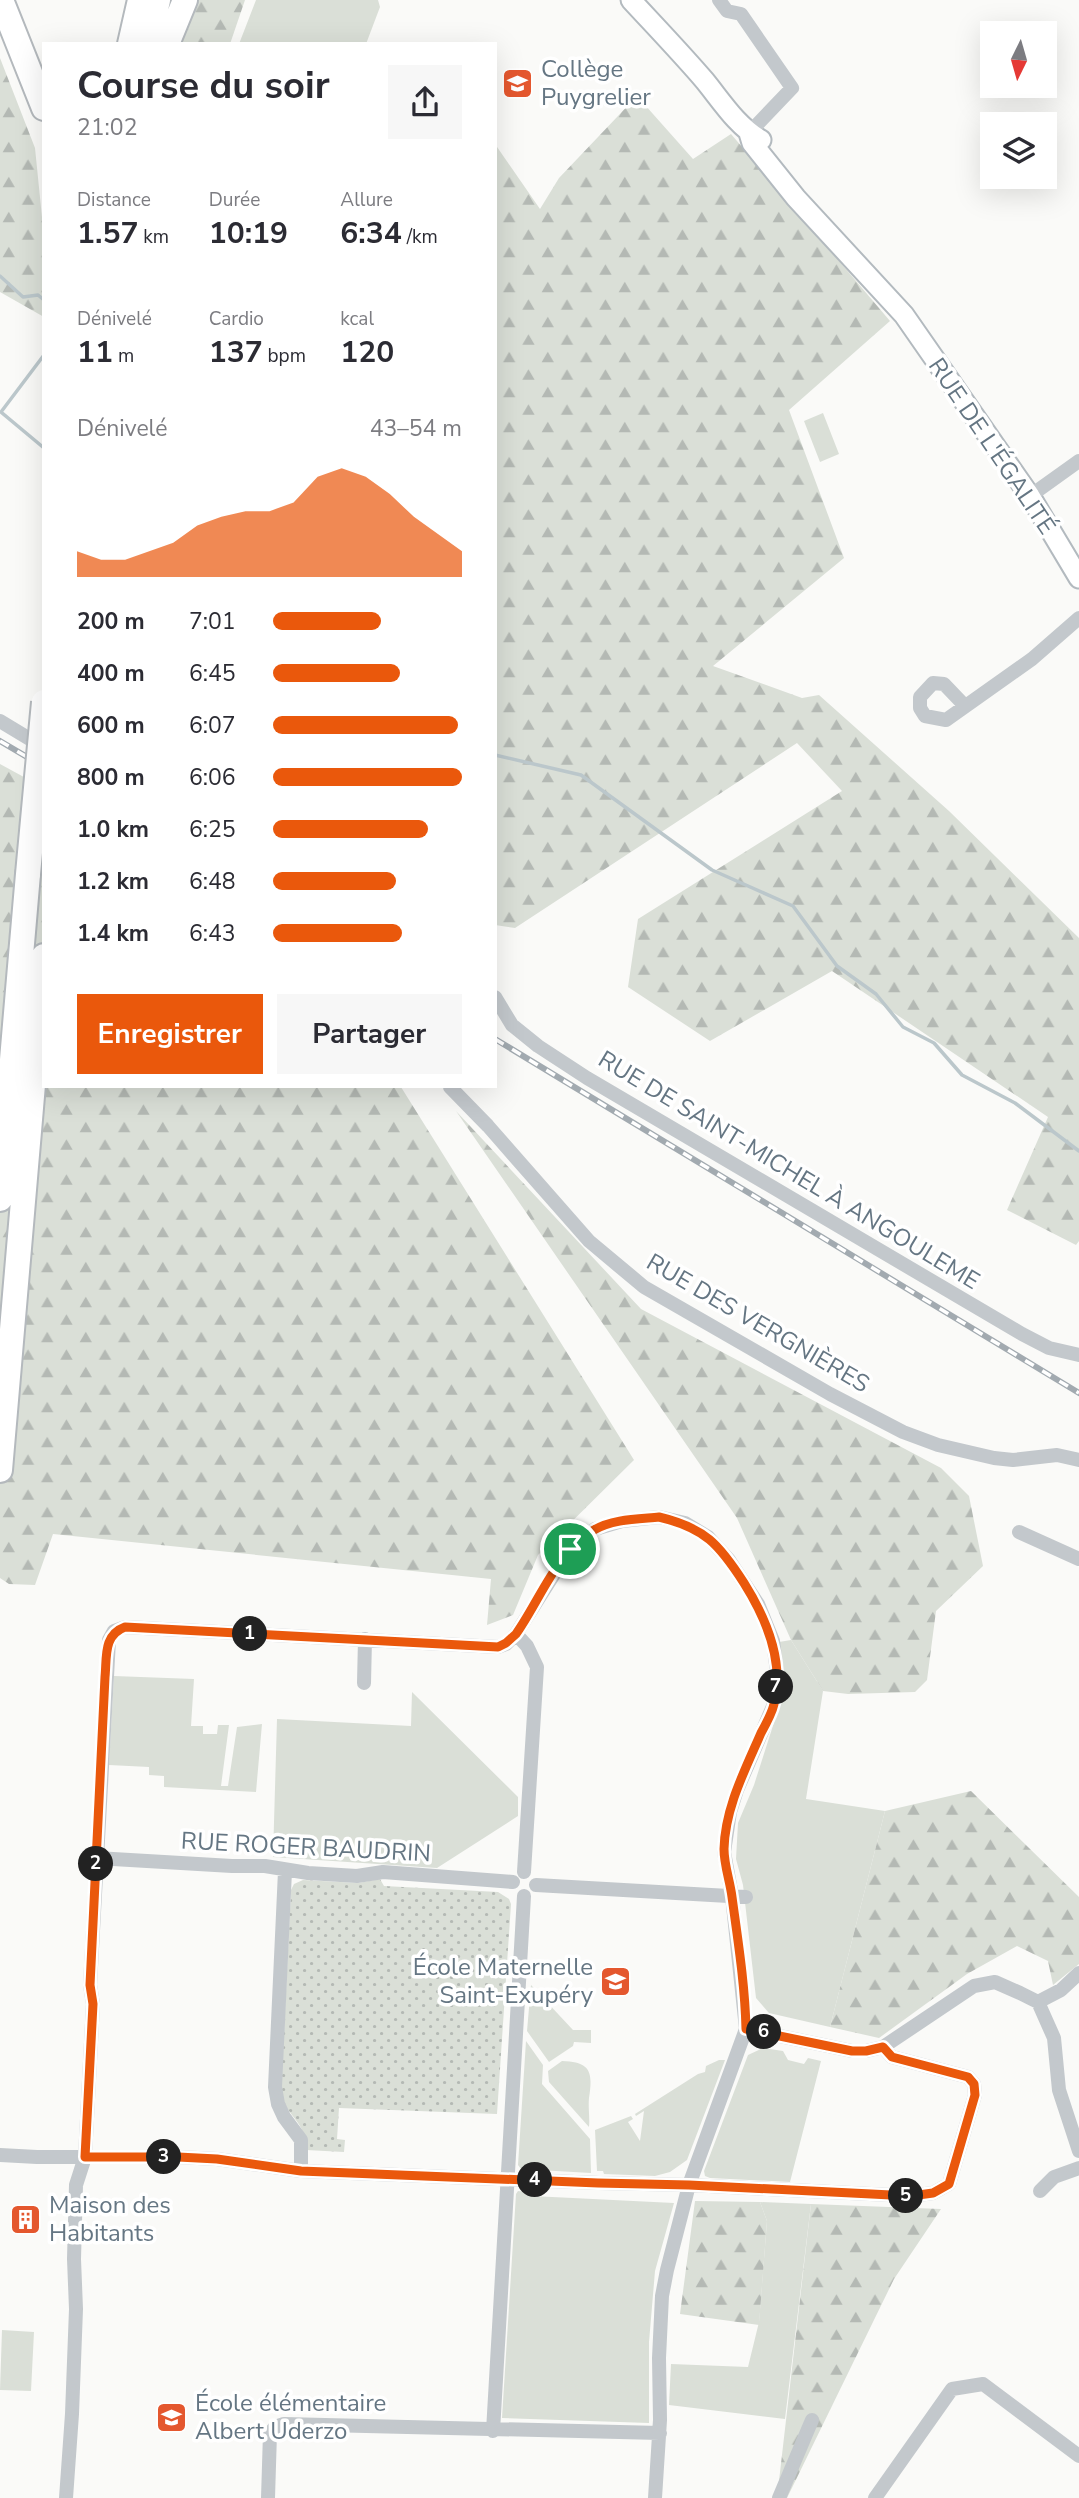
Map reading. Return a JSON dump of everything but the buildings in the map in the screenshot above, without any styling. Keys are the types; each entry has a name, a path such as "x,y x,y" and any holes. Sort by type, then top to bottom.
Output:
{"highway":[{"path":"1,0 42,102"},
{"path":"130,42 139,0"},
{"path":"148,42 158,0"},
{"path":"168,42 185,0"},
{"path":"0,1199 42,724"},
{"path":"0,1470 42,979"}],"street":[{"name":"RUE DE L'ÉGALITÉ","path":"631,0 749,133 765,142 881,276 904,315 1030,496 1079,578"},
{"path":"719,0 727,10 741,14 792,88 749,133"},
{"path":"1030,496 1079,461"},
{"path":"965,706 1032,659 1079,618"},
{"path":"0,721 42,747"},
{"name":"RUE DE SAINT-MICHEL À ANGOULEME","path":"497,1001 512,1025 538,1046 587,1078 1022,1334 1049,1348 1079,1355"},
{"name":"RUE DES VERGNIÈRES","path":"451,1088 589,1241 644,1287 797,1375 904,1432 938,1445 994,1458 1032,1459 1057,1455 1079,1460"},
{"path":"65,2498 72,2414 76,2309 76,2185 85,2157 93,2004 90,1985 96,1857 109,1640 114,1631 125,1627 498,1647 516,1634 570,1549 595,1529 622,1521 659,1517 685,1523 708,1537 729,1560 758,1604 773,1641 777,1672 774,1704 730,1812 724,1852 739,1896 746,2029 689,2185 662,2296 659,2358 660,2434 655,2498"},
{"path":"1019,1532 1079,1559"},
{"path":"516,1634 527,1646 537,1667 516,1893 524,1896 531,1894 536,1885"},
{"path":"364,1683 365,1639"},
{"name":"RUE ROGER BAUDRIN","path":"96,1857 265,1866 285,1871 357,1876 383,1872 518,1877"},
{"path":"285,1871 275,2087 284,2117 301,2140 301,2171"},
{"path":"518,1877 531,1875 536,1885"},
{"path":"536,1885 739,1896"},
{"path":"493,2431 524,1896"},
{"path":"1038,2002 1061,1990 1079,1973"},
{"path":"746,2029 852,2051 866,2051 883,2047 974,1986 995,1982 1038,2002 1054,2038 1059,2090 1079,2151"},
{"path":"0,2155 217,2159 301,2171 911,2196 933,2193 949,2184 975,2095 974,2084 968,2077 892,2057 883,2047"},
{"path":"1040,2191 1054,2177 1079,2168"},
{"path":"875,2498 952,2389 969,2385 984,2384 1079,2456"},
{"path":"779,2498 813,2420"},
{"path":"268,2498 270,2433 275,2427 284,2424 660,2434"}],"green space":[{"path":"196,0 245,0 231,42 179,42"},
{"path":"256,0 378,0 380,7 367,42 240,42"},
{"path":"0,58 35,148 42,217 42,316 0,292"},
{"path":"637,96 693,159 731,134 890,321 789,410 844,558 713,666 802,698 819,695 949,811 1079,938 1079,1241 1076,1245 1007,1210 1048,1117 832,971 710,1041 628,987 638,919 842,791 797,743 515,928 497,925 497,147 540,209 559,178"},
{"path":"823,413 839,454 820,462 804,421"},
{"path":"0,764 42,787 42,1088 402,1088 634,1460 538,1555 513,1615 487,1625 491,1579 53,1534 35,1585 9,1584 0,1578"},
{"path":"456,1111 641,1309 941,1468 969,1496 983,1566 936,1611 927,1680 915,1692 848,1694 823,1691 791,1640 737,1518"},
{"path":"791,1640 823,1691 806,1799 885,1811 830,2027 769,2013 756,1998 743,1885 736,1859 738,1823 754,1785 777,1713 783,1682 779,1642"},
{"path":"114,1676 194,1679 191,1726 203,1726 203,1734 217,1734 218,1725 229,1725 221,1786 228,1786 237,1727 262,1724 256,1792 164,1787 164,1776 149,1775 149,1767 109,1765"},
{"path":"412,1692 518,1797 518,1816 437,1868 273,1857 277,1719 411,1726"},
{"path":"971,1791 1079,1897 1079,1964 1053,1985 1048,1961 1017,1946 967,1974 879,2038 830,2027 885,1811"},
{"path":"380,1879 384,1886 498,1892 509,1899 511,1904 497,2114 339,2108 337,2139 345,2140 344,2152 306,2150 303,2132 287,2108 281,2093 291,1890 294,1884 303,1880 358,1883"},
{"path":"531,1985 573,2030 591,2030 591,2043 574,2042 573,2046 549,2062 527,2031"},
{"path":"526,2041 543,2065 542,2084 590,2139 591,2173 521,2169 518,2165"},
{"path":"763,2048 783,2051 788,2060 804,2064 808,2058 821,2061 790,2182 705,2176 704,2171 748,2055"},
{"path":"725,2060 687,2160 670,2172 655,2176 604,2174 603,2171 597,2171 595,2130 631,2116 633,2119 628,2122 640,2141 644,2111 636,2116 635,2114 705,2072 706,2066"},
{"path":"562,2061 579,2064 588,2070 591,2081 589,2127 549,2082 548,2071"},
{"path":"518,2191 532,2196 674,2203 655,2271 649,2342 649,2423 502,2418"},
{"path":"695,2201 760,2202 767,2221 759,2325 680,2314"},
{"path":"760,2202 811,2204 785,2419 669,2405 671,2364 748,2367 759,2322 767,2221"},
{"path":"811,2204 941,2209 894,2279 787,2498 777,2498"},
{"path":"2,2330 34,2332 31,2391 0,2390"}],"waterway":[{"path":"0,276 23,297 38,295 42,298"},
{"path":"42,358 1,412 42,446"},
{"path":"497,755 581,775 712,870 793,906 837,966 876,994 903,1027 934,1043 962,1075 1015,1103 1079,1151"}],"railway":[{"path":"0,741 42,766"},
{"path":"497,1040 1079,1393"}],"place":[{"name":"Collège Puygrelier","path":"518,83"},
{"name":"École Maternelle Saint-Exupéry","path":"616,1981"},
{"name":"Maison des Habitants","path":"26,2219"},
{"name":"École élémentaire Albert Uderzo","path":"172,2417"}],"route":[{"path":"659,1517 685,1523 708,1537 729,1560 758,1604 773,1641 777,1672 774,1704 730,1812 724,1852 732,1896 746,2029 852,2051 883,2047 892,2057 968,2077 974,2084 975,2095 949,2184 933,2193 911,2196 301,2171 217,2159 178,2157 85,2157 93,2004 90,1985 105,1677 109,1640 114,1631 125,1627 498,1647 516,1634 570,1549 595,1529 622,1521 659,1517"}]}
